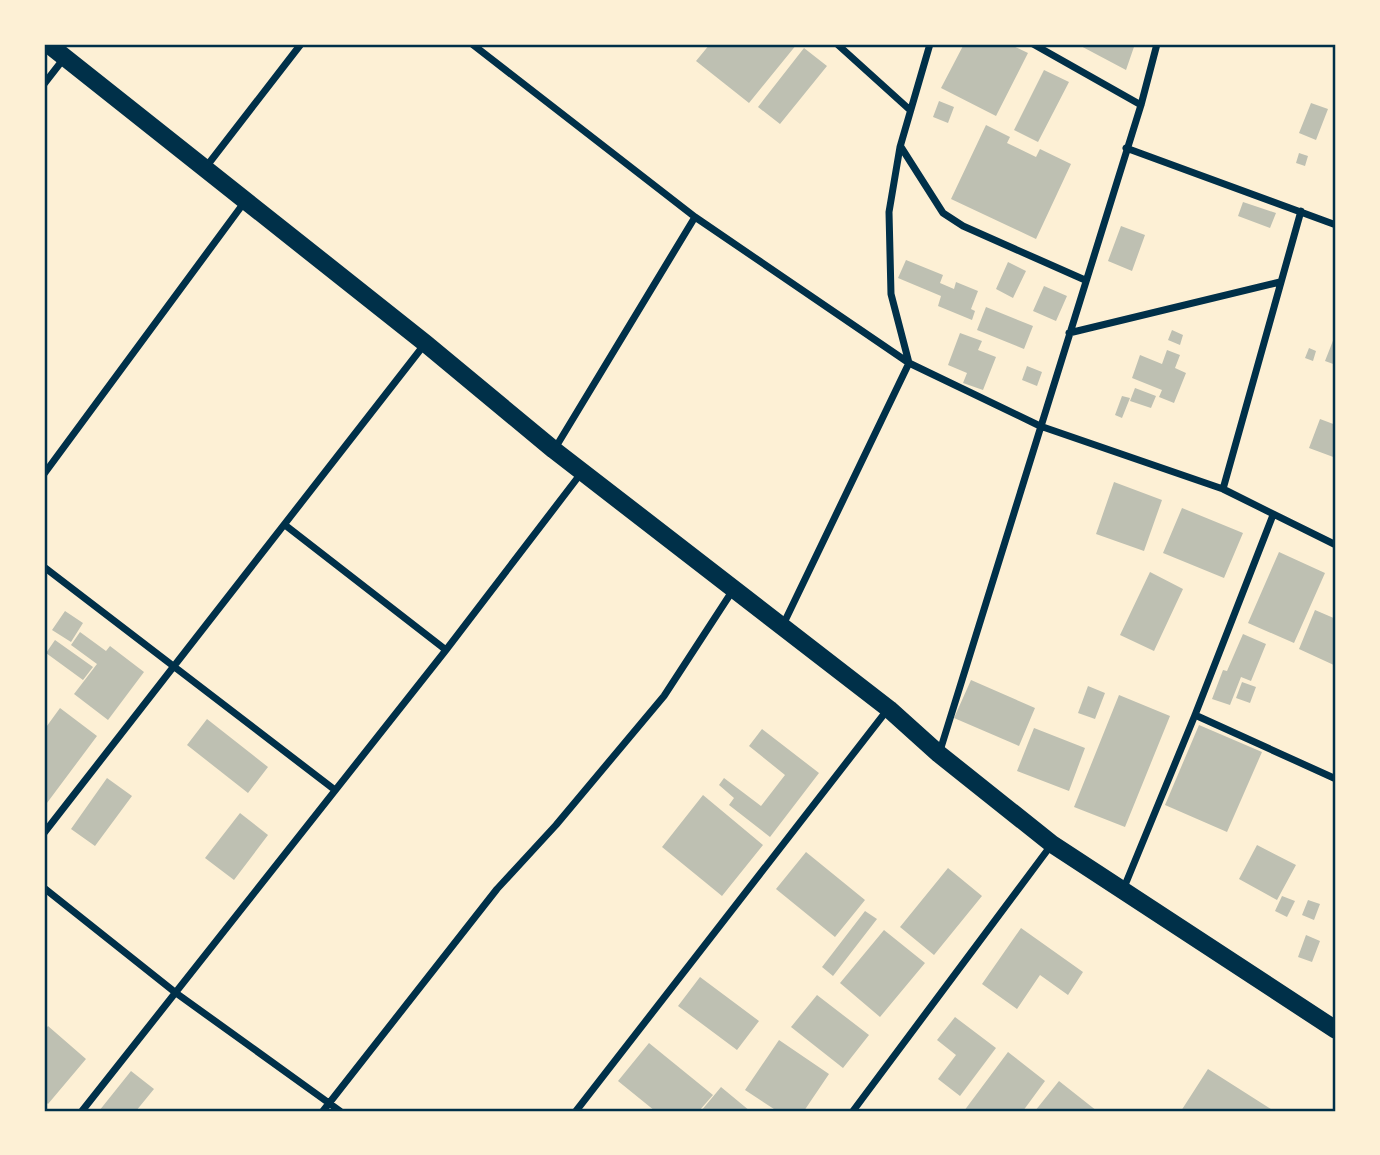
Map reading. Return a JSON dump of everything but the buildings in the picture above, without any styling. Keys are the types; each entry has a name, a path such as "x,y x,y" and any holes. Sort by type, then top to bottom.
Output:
{"main road":[{"path":"48,44 206,167 554,450 889,709 939,754 1052,844 1336,1030"}],"street":[{"path":"206,167 301,44"},
{"path":"472,44 695,216 909,363 1040,426 1223,489 1336,545"},
{"path":"837,44 910,110"},
{"path":"781,628 909,363 891,294 889,212 900,147 930,44"},
{"path":"1033,44 1141,104"},
{"path":"939,754 1141,104 1157,44"},
{"path":"44,84 65,57"},
{"path":"900,147 943,213 963,226 1085,280"},
{"path":"1126,148 1336,225"},
{"path":"44,474 247,200"},
{"path":"1223,489 1301,211"},
{"path":"554,450 695,216"},
{"path":"1069,333 1280,282"},
{"path":"44,833 425,343"},
{"path":"82,1111 446,650 582,471"},
{"path":"1123,891 1273,515"},
{"path":"285,525 446,650"},
{"path":"44,567 335,790"},
{"path":"323,1111 497,889 556,825 664,696 733,590"},
{"path":"576,1111 889,709"},
{"path":"1195,715 1336,779"},
{"path":"853,1111 1052,844"},
{"path":"44,888 176,993 340,1111"}]}
